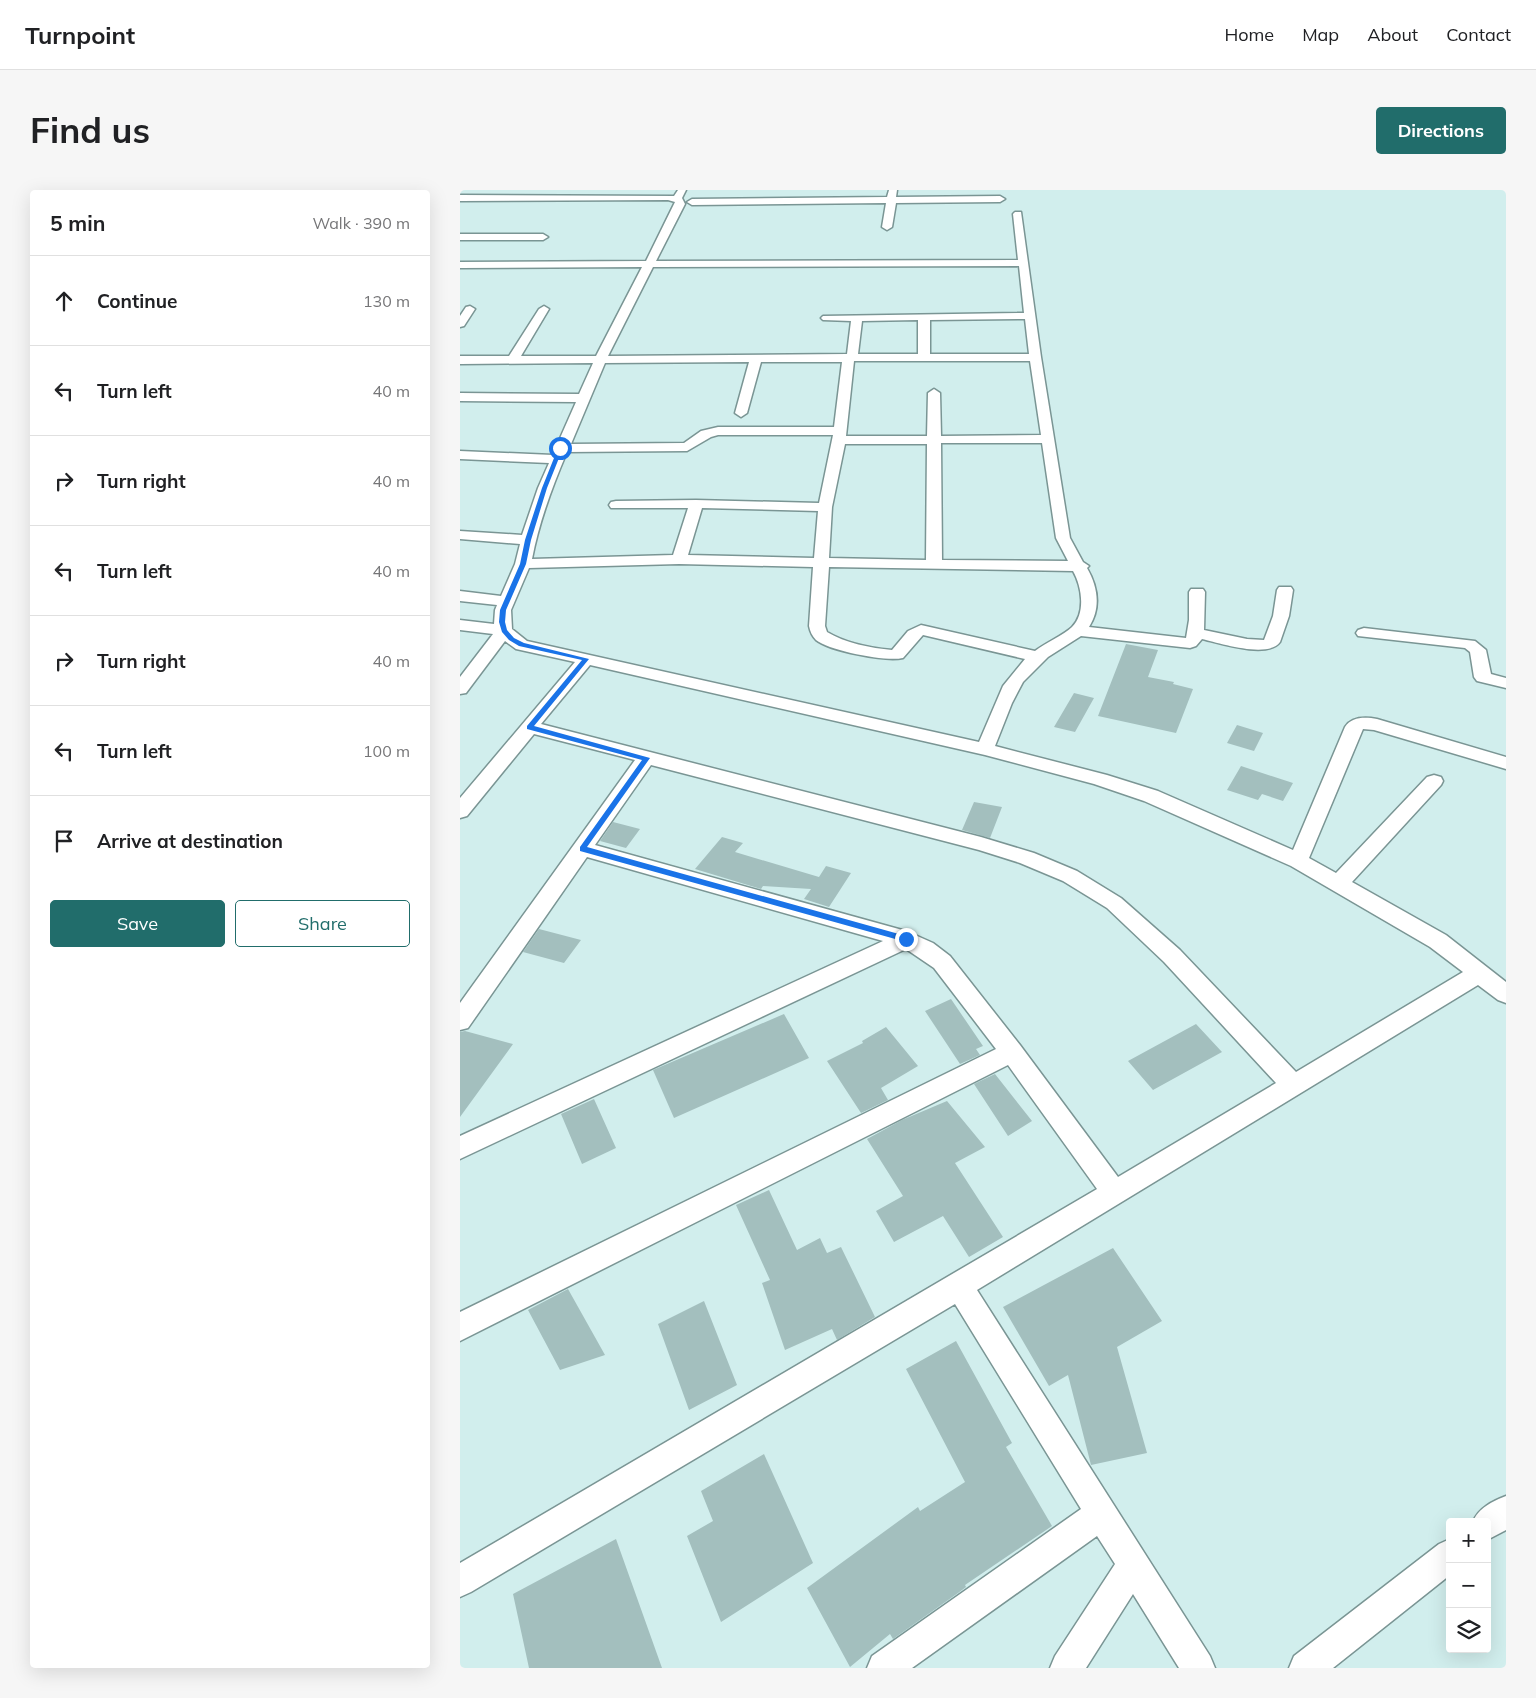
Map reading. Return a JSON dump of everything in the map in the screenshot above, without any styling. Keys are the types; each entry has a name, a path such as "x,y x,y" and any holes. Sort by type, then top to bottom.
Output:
{"street":[{"path":"887,227 893,190"},
{"path":"460,198 554,194 618,194 891,201 1000,200"},
{"path":"684,197 680,201 600,360 557,453 528,540 523,564 503,610 502,622 504,630 512,639 522,645 985,749 1100,779 1151,796 1213,822 1298,862 1438,941 1506,994"},
{"path":"1018,214 1034,356 1063,538 1068,552 1081,566 1085,578 1088,613 1079,631"},
{"path":"460,237 546,232 523,265"},
{"path":"461,265 485,237"},
{"path":"461,265 1024,263"},
{"path":"460,324 470,309"},
{"path":"513,360 544,309"},
{"path":"827,318 1029,316"},
{"path":"924,317 924,357"},
{"path":"857,318 840,435 825,507 817,626 820,635 829,640 888,656 899,653 915,632 922,630 1038,657"},
{"path":"460,360 1034,356"},
{"path":"741,413 756,358"},
{"path":"934,393 934,565"},
{"path":"460,397 582,398"},
{"path":"460,455 557,453 687,446 706,434 718,431 934,440 1047,439"},
{"path":"616,504 825,507"},
{"path":"679,559 696,504"},
{"path":"460,535 528,540"},
{"path":"523,564 679,559 934,565 1081,566"},
{"path":"1196,633 1258,645 1268,645 1272,642 1281,616 1285,590"},
{"path":"985,749 1016,680 1038,657 1061,640 1079,631 1183,644 1194,641 1196,633 1197,592"},
{"path":"460,596 507,600"},
{"path":"460,625 504,630"},
{"path":"460,689 504,630"},
{"path":"1364,633 1469,644 1478,650 1483,677 1506,683"},
{"path":"460,810 586,659"},
{"path":"1298,862 1354,727 1358,724 1377,725 1506,764"},
{"path":"529,727 981,844 1026,858 1070,876 1114,903 1172,956 1294,1086"},
{"path":"460,1021 646,758"},
{"path":"1337,885 1434,781"},
{"path":"582,849 906,939 925,949 942,962 1012,1052 1115,1193"},
{"path":"460,1148 906,939"},
{"path":"460,1581 959,1286 1480,973"},
{"path":"460,1327 1012,1052"},
{"path":"959,1286 1198,1668"},
{"path":"1491,1522 1506,1510"},
{"path":"884,1668 1101,1514"},
{"path":"1306,1668 1446,1558"},
{"path":"1067,1668 1133,1565"}],"building":[{"path":"1126,644 1158,650 1148,677 1174,682 1173,684 1193,689 1176,733 1098,716"},
{"path":"1074,693 1094,698 1075,732 1054,727"},
{"path":"1237,725 1263,733 1254,751 1227,743"},
{"path":"1241,766 1293,783 1283,801 1262,794 1258,800 1227,790"},
{"path":"974,802 1002,807 990,838 962,830"},
{"path":"613,822 640,829 626,848 600,841"},
{"path":"722,837 743,843 735,852 819,877 826,866 851,873 829,907 804,899 811,889 763,886 761,889 695,869"},
{"path":"539,929 581,940 564,963 523,952"},
{"path":"951,999 983,1046 976,1049 980,1055 960,1064 925,1011"},
{"path":"784,1014 809,1058 674,1118 653,1070"},
{"path":"1196,1024 1222,1052 1153,1090 1128,1061"},
{"path":"886,1027 918,1066 881,1088 888,1100 861,1113 827,1061 863,1043 862,1041"},
{"path":"465,1031 513,1044 460,1117 460,1032"},
{"path":"995,1074 1032,1121 1008,1136 974,1084"},
{"path":"594,1099 616,1148 582,1164 561,1114"},
{"path":"947,1101 985,1147 955,1163 1003,1237 969,1257 943,1216 894,1242 876,1211 903,1196 867,1139 902,1120"},
{"path":"769,1190 797,1250 820,1238 827,1253 841,1247 875,1317 837,1340 832,1329 785,1350 762,1283 770,1280 736,1205"},
{"path":"1113,1248 1162,1321 1117,1347 1147,1453 1091,1465 1068,1375 1049,1386 1003,1307"},
{"path":"568,1289 605,1355 560,1370 528,1310"},
{"path":"704,1301 737,1385 689,1410 658,1324"},
{"path":"956,1341 1012,1443 1006,1447 1052,1526 965,1585 966,1587 958,1593 893,1639 890,1634 850,1667 807,1588 918,1507 920,1511 965,1482 906,1369"},
{"path":"764,1454 813,1563 721,1622 687,1536 713,1521 701,1491"},
{"path":"616,1539 662,1668 529,1668 513,1594"}],"route":[{"path":"560,448 528,540 523,564 503,610 502,622 504,630 512,639 522,645 586,659 529,727 646,758 582,849 906,939"}]}
